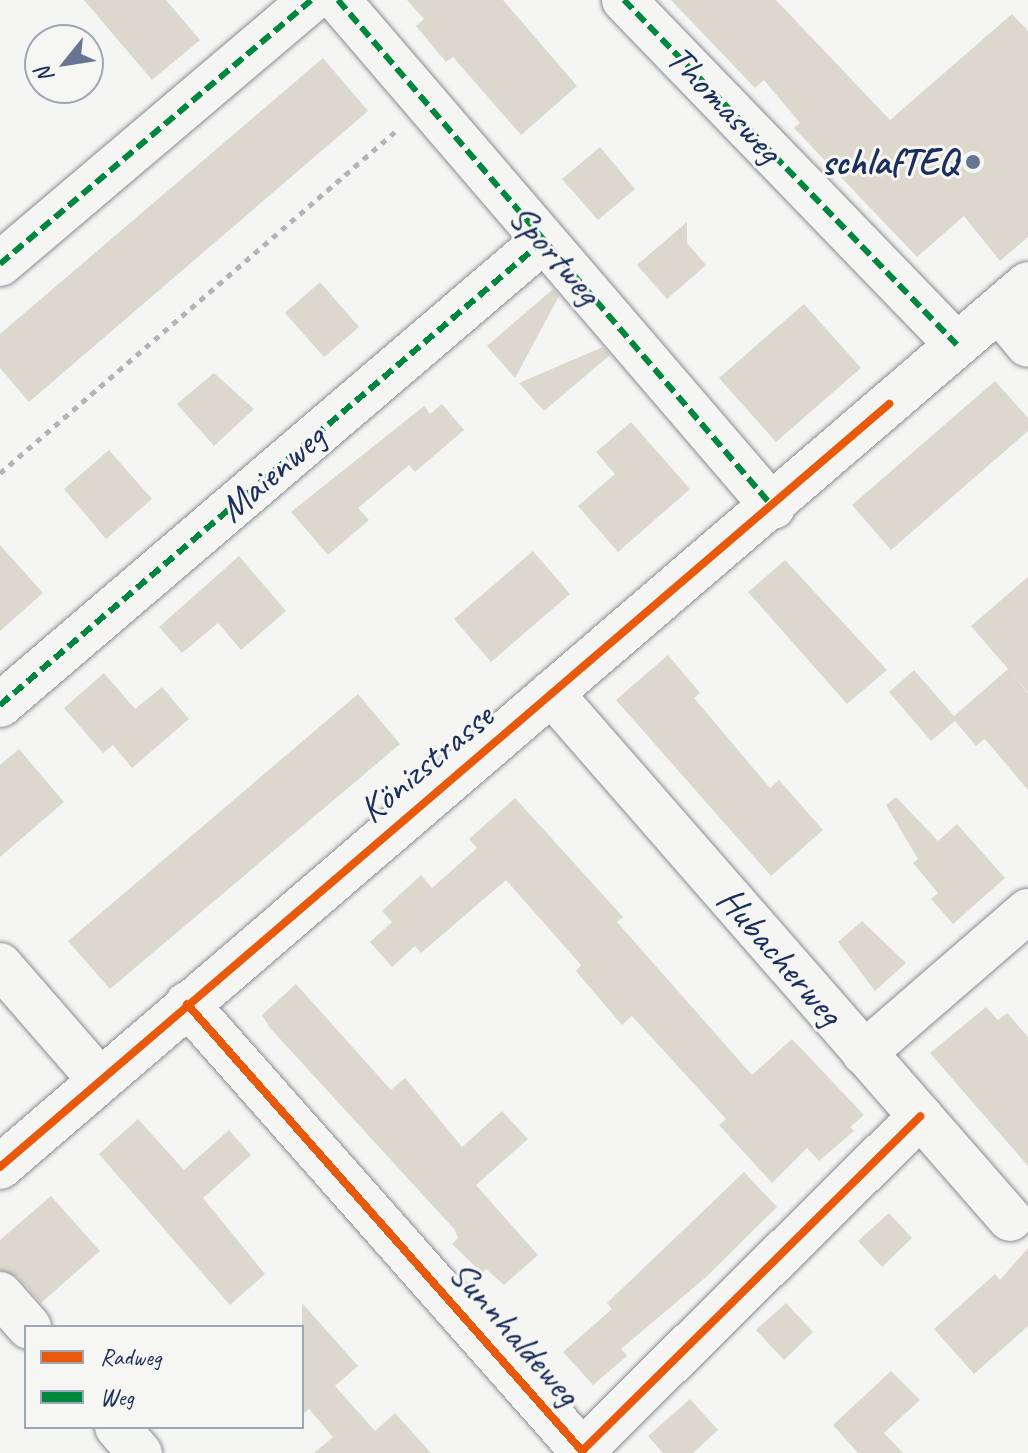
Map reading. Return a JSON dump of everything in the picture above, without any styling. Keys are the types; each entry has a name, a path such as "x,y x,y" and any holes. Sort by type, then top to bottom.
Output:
{"street":[{"path":"0,264 311,0"},
{"name":"Sportweg","path":"338,0 773,507"},
{"name":"Thomasweg","path":"624,0 957,345"},
{"name":"Maienweg","path":"0,705 543,241"},
{"path":"1013,297 1028,345"},
{"name":"Könizstrasse","path":"0,1167 551,693 773,507 1013,297"},
{"name":"Hubacherweg","path":"551,693 1010,1219"},
{"path":"864,1053 1028,911"},
{"path":"0,965 100,1080"},
{"name":"Sunnhaldeweg","path":"187,1004 582,1451 920,1116"},
{"path":"0,1294 27,1325"},
{"path":"119,1429 140,1453"}],"path":[{"path":"0,473 427,105"}],"building":[{"path":"84,0 166,0 200,40 152,80"},
{"path":"407,0 503,0 577,86 521,135 453,57 446,62 416,26 424,19"},
{"path":"671,0 776,0 890,120 1012,14 1028,31 1028,237 1000,261 964,216 917,257 794,128 800,123 764,80 755,88"},
{"path":"323,58 368,111 29,402 0,368 0,334"},
{"path":"600,147 635,189 598,220 562,179"},
{"path":"687,222 687,243 706,265 667,299 637,265"},
{"path":"320,282 359,327 324,357 285,313"},
{"path":"553,289 559,296 515,378 487,346"},
{"path":"804,304 861,368 776,442 719,378"},
{"path":"603,347 610,355 544,411 519,383"},
{"path":"214,373 254,409 214,446 177,404"},
{"path":"995,381 1028,418 1028,431 891,550 852,505"},
{"path":"442,404 464,430 415,472 409,465 358,508 369,520 328,555 291,512 424,406 430,414"},
{"path":"631,422 690,489 618,552 578,506 615,474 596,452"},
{"path":"109,450 152,499 106,539 64,489"},
{"path":"0,545 43,593 0,631"},
{"path":"533,551 570,594 491,662 454,619"},
{"path":"239,556 286,611 241,650 218,623 182,653 159,627"},
{"path":"785,560 887,670 847,704 748,592"},
{"path":"1028,577 1028,692 1011,673 1028,693 1028,790 985,739 976,746 955,721 931,741 889,692 914,670 954,716 1008,669 971,626"},
{"path":"668,655 700,693 694,698 770,788 779,780 823,830 771,876 616,700"},
{"path":"104,673 135,709 162,687 189,719 132,768 113,745 103,753 64,708"},
{"path":"358,694 400,744 110,989 68,941"},
{"path":"19,749 64,802 0,857 0,765"},
{"path":"896,797 938,841 957,824 1005,878 953,924 931,899 938,893 913,863 918,859 886,805"},
{"path":"515,798 623,917 617,922 752,1075 792,1039 864,1115 850,1127 854,1131 819,1161 807,1148 772,1183 719,1125 726,1119 632,1016 622,1025 576,971 581,965 506,880 421,953 415,946 392,967 370,942 392,922 382,911 421,875 432,888 477,848 469,839"},
{"path":"862,921 906,963 875,991 838,942"},
{"path":"296,984 391,1090 405,1078 462,1147 502,1111 528,1139 476,1185 538,1255 504,1285 486,1269 482,1273 452,1244 458,1238 455,1230 270,1028 262,1015"},
{"path":"986,1007 998,1020 1007,1013 1028,1037 1028,1166 930,1053"},
{"path":"138,1119 184,1170 229,1130 251,1155 203,1198 265,1274 230,1305 99,1154"},
{"path":"744,1172 777,1207 705,1278 621,1349 627,1356 593,1385 563,1352 612,1309 607,1303"},
{"path":"51,1196 100,1251 41,1303 18,1277 0,1270 0,1240"},
{"path":"889,1213 912,1238 882,1267 858,1241"},
{"path":"1028,1248 1028,1326 974,1374 934,1329 995,1274 1000,1280"},
{"path":"302,1303 358,1366 335,1386 375,1431 395,1413 431,1453 314,1453 333,1437 309,1409 304,1413"},
{"path":"786,1303 813,1332 784,1360 756,1330"},
{"path":"891,1371 920,1400 884,1433 903,1453 858,1453 833,1425"},
{"path":"690,1399 718,1430 693,1453 663,1453 648,1436"}],"marked path":[{"path":"0,264 311,0"},
{"path":"338,0 773,507"},
{"path":"624,0 957,345"},
{"path":"0,705 543,241"}],"cycle path":[{"path":"0,1167 889,404"},
{"path":"187,1004 582,1451 920,1116"}],"place":[{"name":"schlafTEQ","path":"973,162"}]}
